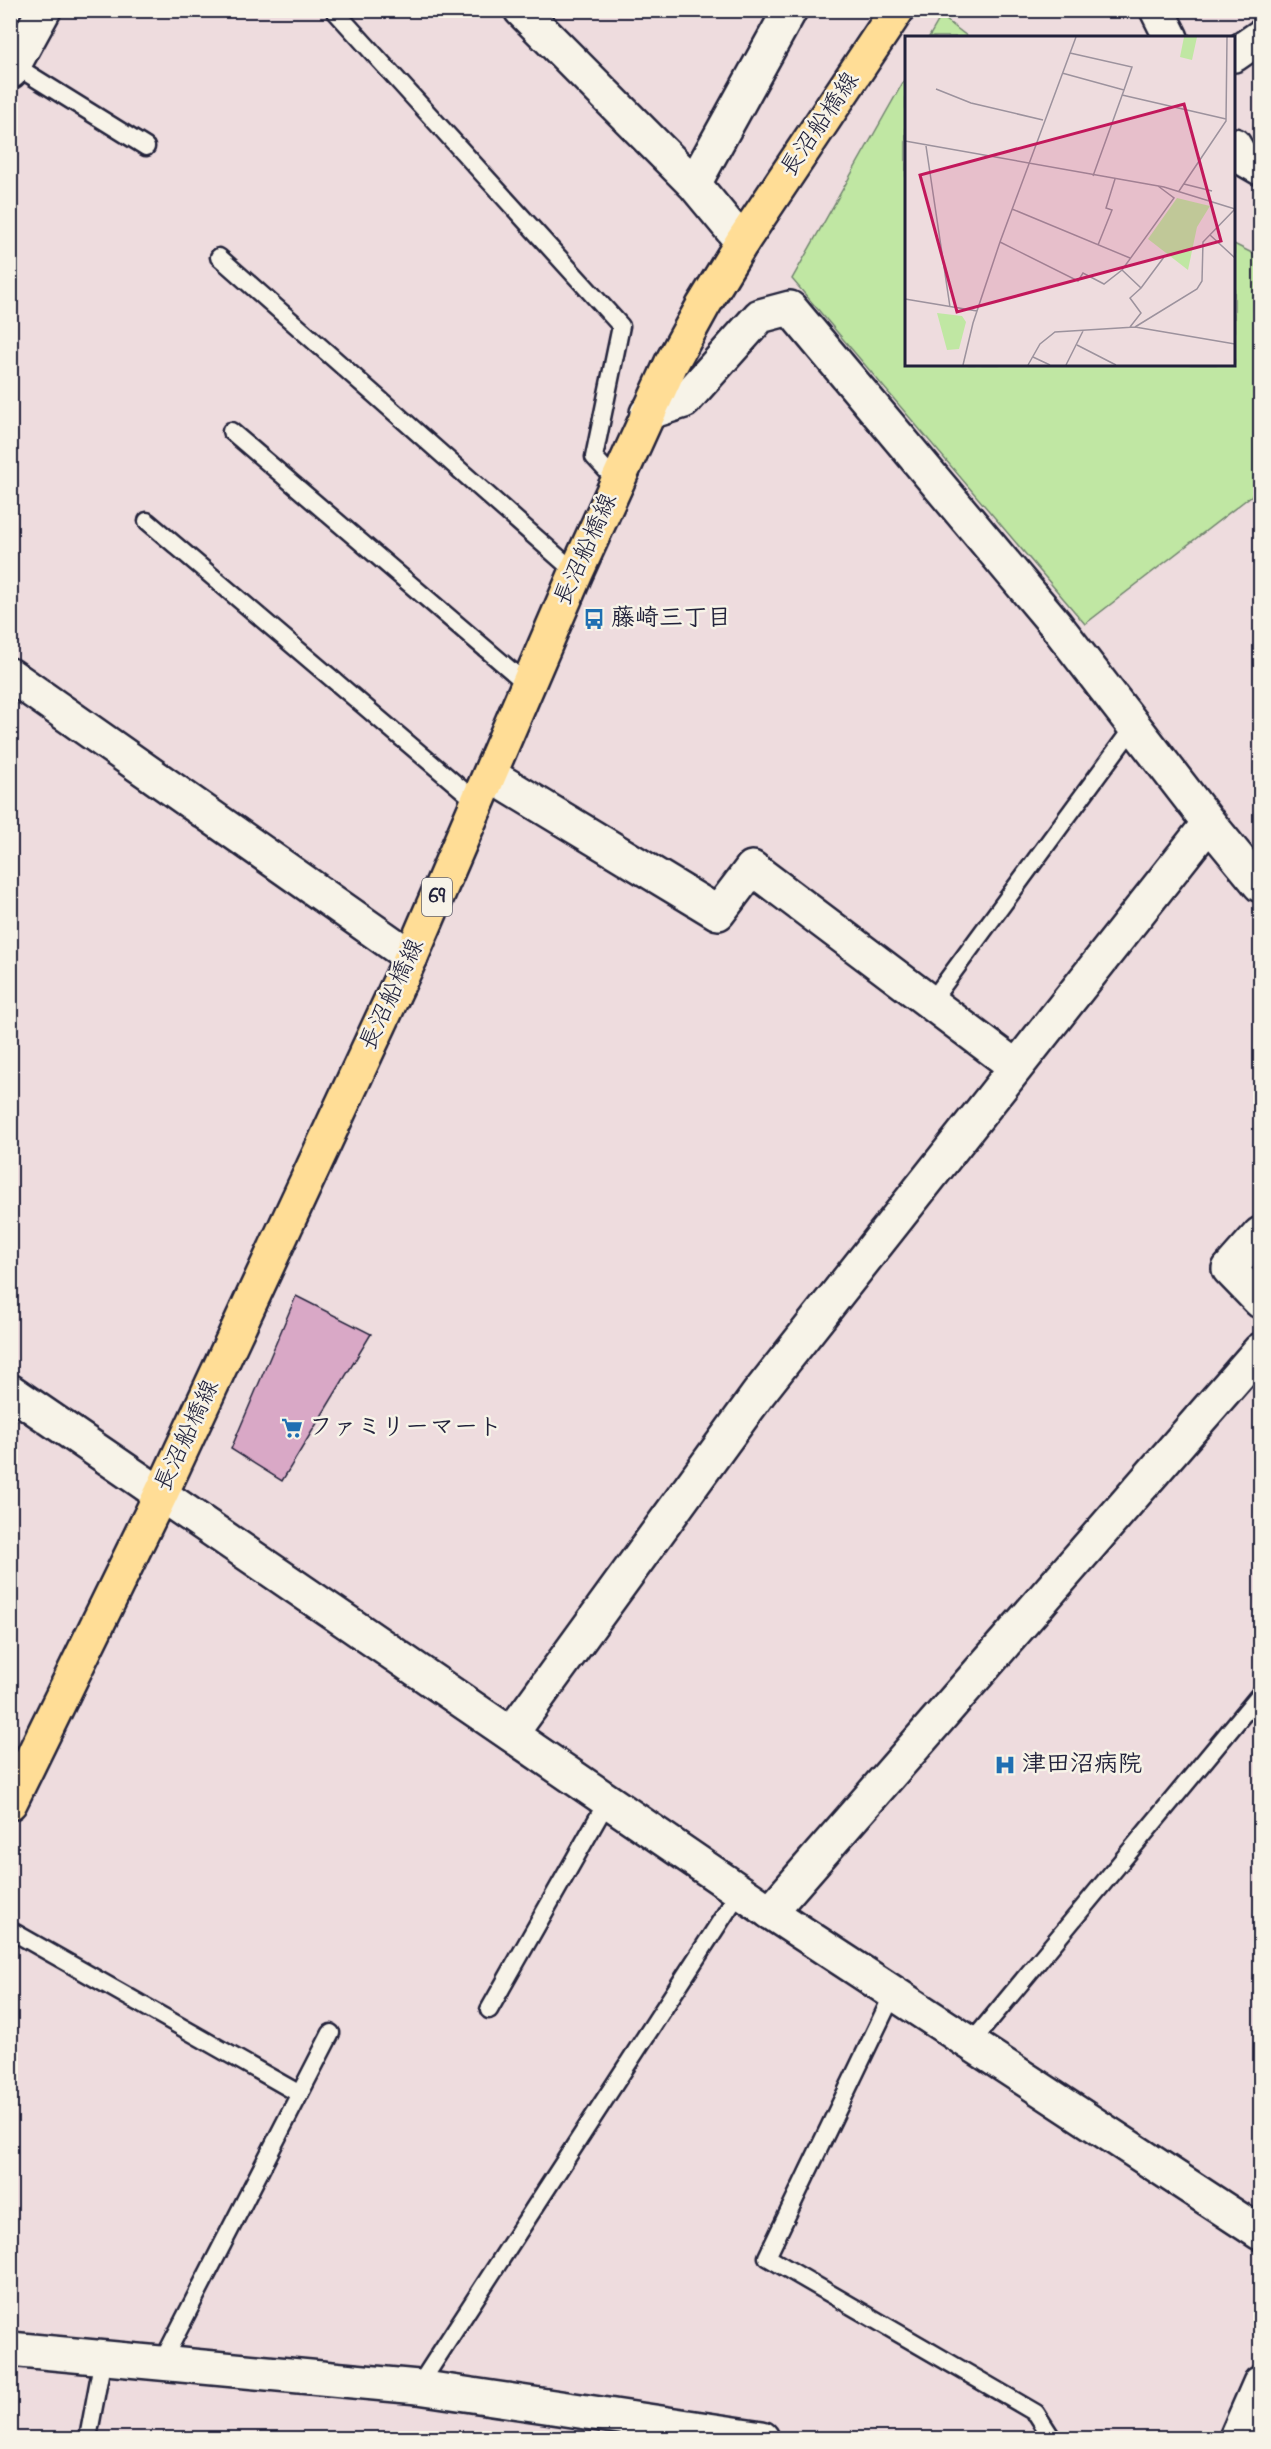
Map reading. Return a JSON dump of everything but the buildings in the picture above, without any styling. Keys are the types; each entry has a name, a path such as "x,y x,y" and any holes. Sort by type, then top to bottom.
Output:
{"main road":[{"name":"長沼船橋線","path":"10,1803 18,1766 160,1496 411,957 647,413 703,306 742,242 897,10"}],"street":[{"path":"13,69 44,10"},
{"path":"521,10 694,184 742,242"},
{"path":"694,184 790,10"},
{"path":"1157,10 1170,36"},
{"path":"1235,54 1260,37"},
{"path":"1235,148 1241,157 1260,168"},
{"path":"647,413 684,401 760,316 789,308 1056,625 1209,823 1260,885"},
{"path":"10,675 411,957"},
{"path":"484,789 718,913 752,868 1016,1067"},
{"path":"511,1734 759,1393 1209,823"},
{"path":"1260,1234 1229,1269 1260,1301"},
{"path":"770,1912 1260,1350"},
{"path":"10,1391 770,1912 1260,2233"},
{"path":"10,2349 418,2387 700,2435 762,2439"},
{"path":"1236,2439 1260,2384"}],"lane":[{"path":"334,10 621,326 594,457 617,482"},
{"path":"13,69 146,147"},
{"path":"219,257 576,573"},
{"path":"231,431 528,685"},
{"path":"147,521 484,789"},
{"path":"931,1002 1134,726"},
{"path":"972,2043 1260,1694"},
{"path":"489,2010 608,1800"},
{"path":"418,2387 740,1891"},
{"path":"10,1930 298,2093"},
{"path":"893,1994 767,2257 1036,2413 1052,2439"},
{"path":"161,2364 298,2093 331,2033"},
{"path":"88,2439 102,2358"}],"green space":[{"path":"941,16 967,36 930,36"},
{"path":"905,79 905,366 1235,366 1235,244 1260,257 1260,489 1085,624 792,279"}],"place":[{"name":"藤崎三丁目","path":"594,619"},
{"name":"ファミリーマート","path":"292,1428"},
{"name":"津田沼病院","path":"1005,1765"}]}
